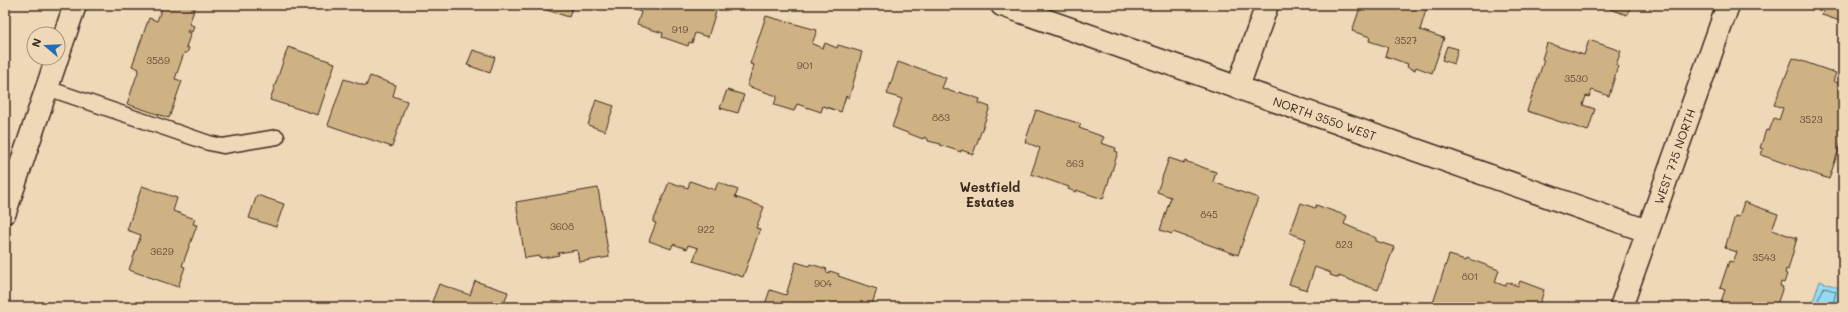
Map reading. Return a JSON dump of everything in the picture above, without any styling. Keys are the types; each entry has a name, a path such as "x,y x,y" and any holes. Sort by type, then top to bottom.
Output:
{"street":[{"path":"66,31 75,5"},
{"name":"NORTH 3550 WEST","path":"1002,5 1647,231"},
{"path":"1238,87 1267,5"},
{"name":"WEST 775 NORTH","path":"1621,307 1728,5"},
{"path":"5,212 54,66"}],"lane":[{"path":"47,88 208,143 223,146 278,137"}],"water":[{"path":"1820,281 1842,289 1836,307 1811,307"}],"building":[{"path":"163,5 196,5 189,24 194,26 192,32 188,30 187,32 191,33 186,47 189,48 187,53 184,53 175,79 182,81 169,118 127,104 139,69 132,66 149,18 157,21"},
{"path":"523,5 573,5 569,17 537,7"},
{"path":"622,5 718,5 708,37 695,33 692,43 689,42 688,46 662,37 663,33 637,25 641,12"},
{"path":"1361,5 1426,5 1420,30 1444,38 1432,73 1416,67 1415,70 1407,67 1408,64 1385,56 1388,47 1369,41 1370,37 1352,31"},
{"path":"1599,5 1631,5 1627,15"},
{"path":"1822,5 1843,5 1843,22 1822,15"},
{"path":"766,16 817,30 812,44 823,48 825,43 837,48 838,45 862,52 849,98 846,96 841,112 823,106 821,112 797,104 794,111 774,105 777,96 747,86 754,65 750,64"},
{"path":"1589,40 1621,51 1616,65 1618,66 1609,96 1592,90 1589,97 1586,96 1583,105 1595,109 1588,131 1527,111 1544,60 1542,59 1547,43 1584,55"},
{"path":"1447,46 1458,49 1454,64 1442,60"},
{"path":"288,47 335,63 318,115 270,100"},
{"path":"473,50 495,57 490,73 467,65"},
{"path":"1793,58 1836,73 1833,81 1843,85 1843,137 1829,179 1761,155 1763,149 1760,148 1766,130 1769,131 1774,118 1779,120 1783,108 1774,105"},
{"path":"898,62 946,78 942,88 958,94 959,92 980,99 979,103 990,107 973,154 961,150 961,152 940,145 941,144 928,141 928,139 924,137 923,139 892,127 902,99 887,94"},
{"path":"370,76 396,85 393,96 407,101 392,147 328,125 344,79 366,86"},
{"path":"727,90 744,95 738,113 720,108"},
{"path":"596,100 614,106 605,131 588,125"},
{"path":"1036,110 1081,124 1079,128 1104,137 1101,143 1116,148 1115,151 1118,152 1103,199 1076,190 1076,192 1068,189 1069,187 1031,174 1040,148 1025,142"},
{"path":"1169,158 1184,163 1185,161 1216,172 1213,182 1258,198 1238,255 1173,232 1172,234 1160,230 1171,197 1157,192"},
{"path":"690,181 715,190 718,182 738,190 735,197 764,207 756,228 760,229 743,277 693,261 698,248 688,245 687,249 673,244 671,249 649,241 656,223 653,222 669,182 688,188"},
{"path":"142,186 177,198 173,211 195,219 193,224 197,225 182,266 185,267 178,287 129,270 141,235 127,230"},
{"path":"598,188 609,257 579,262 577,250 558,253 559,255 549,257 540,258 540,256 525,258 516,202"},
{"path":"257,195 284,204 276,227 249,218"},
{"path":"1744,202 1778,214 1772,230 1797,238 1788,270 1786,269 1785,273 1787,274 1784,283 1781,282 1780,286 1783,287 1776,307 1736,307 1721,302 1725,290 1720,288 1729,261 1733,262 1737,252 1725,248 1735,216 1739,217"},
{"path":"1301,203 1315,208 1316,205 1347,216 1344,224 1376,238 1376,241 1394,247 1378,290 1339,276 1339,278 1330,275 1331,273 1315,267 1307,290 1289,284 1306,239 1290,233"},
{"path":"1449,255 1466,260 1467,258 1499,270 1495,282 1505,286 1507,282 1518,286 1520,281 1544,290 1539,307 1436,307 1437,304 1433,303"},
{"path":"796,262 827,269 826,272 829,273 830,271 839,274 838,276 877,289 871,307 764,307 770,290 786,295"},
{"path":"475,281 508,292 503,307 430,307 439,284 470,295"}],"district":[{"name":"Westfield Estates","path":"990,194"}]}
